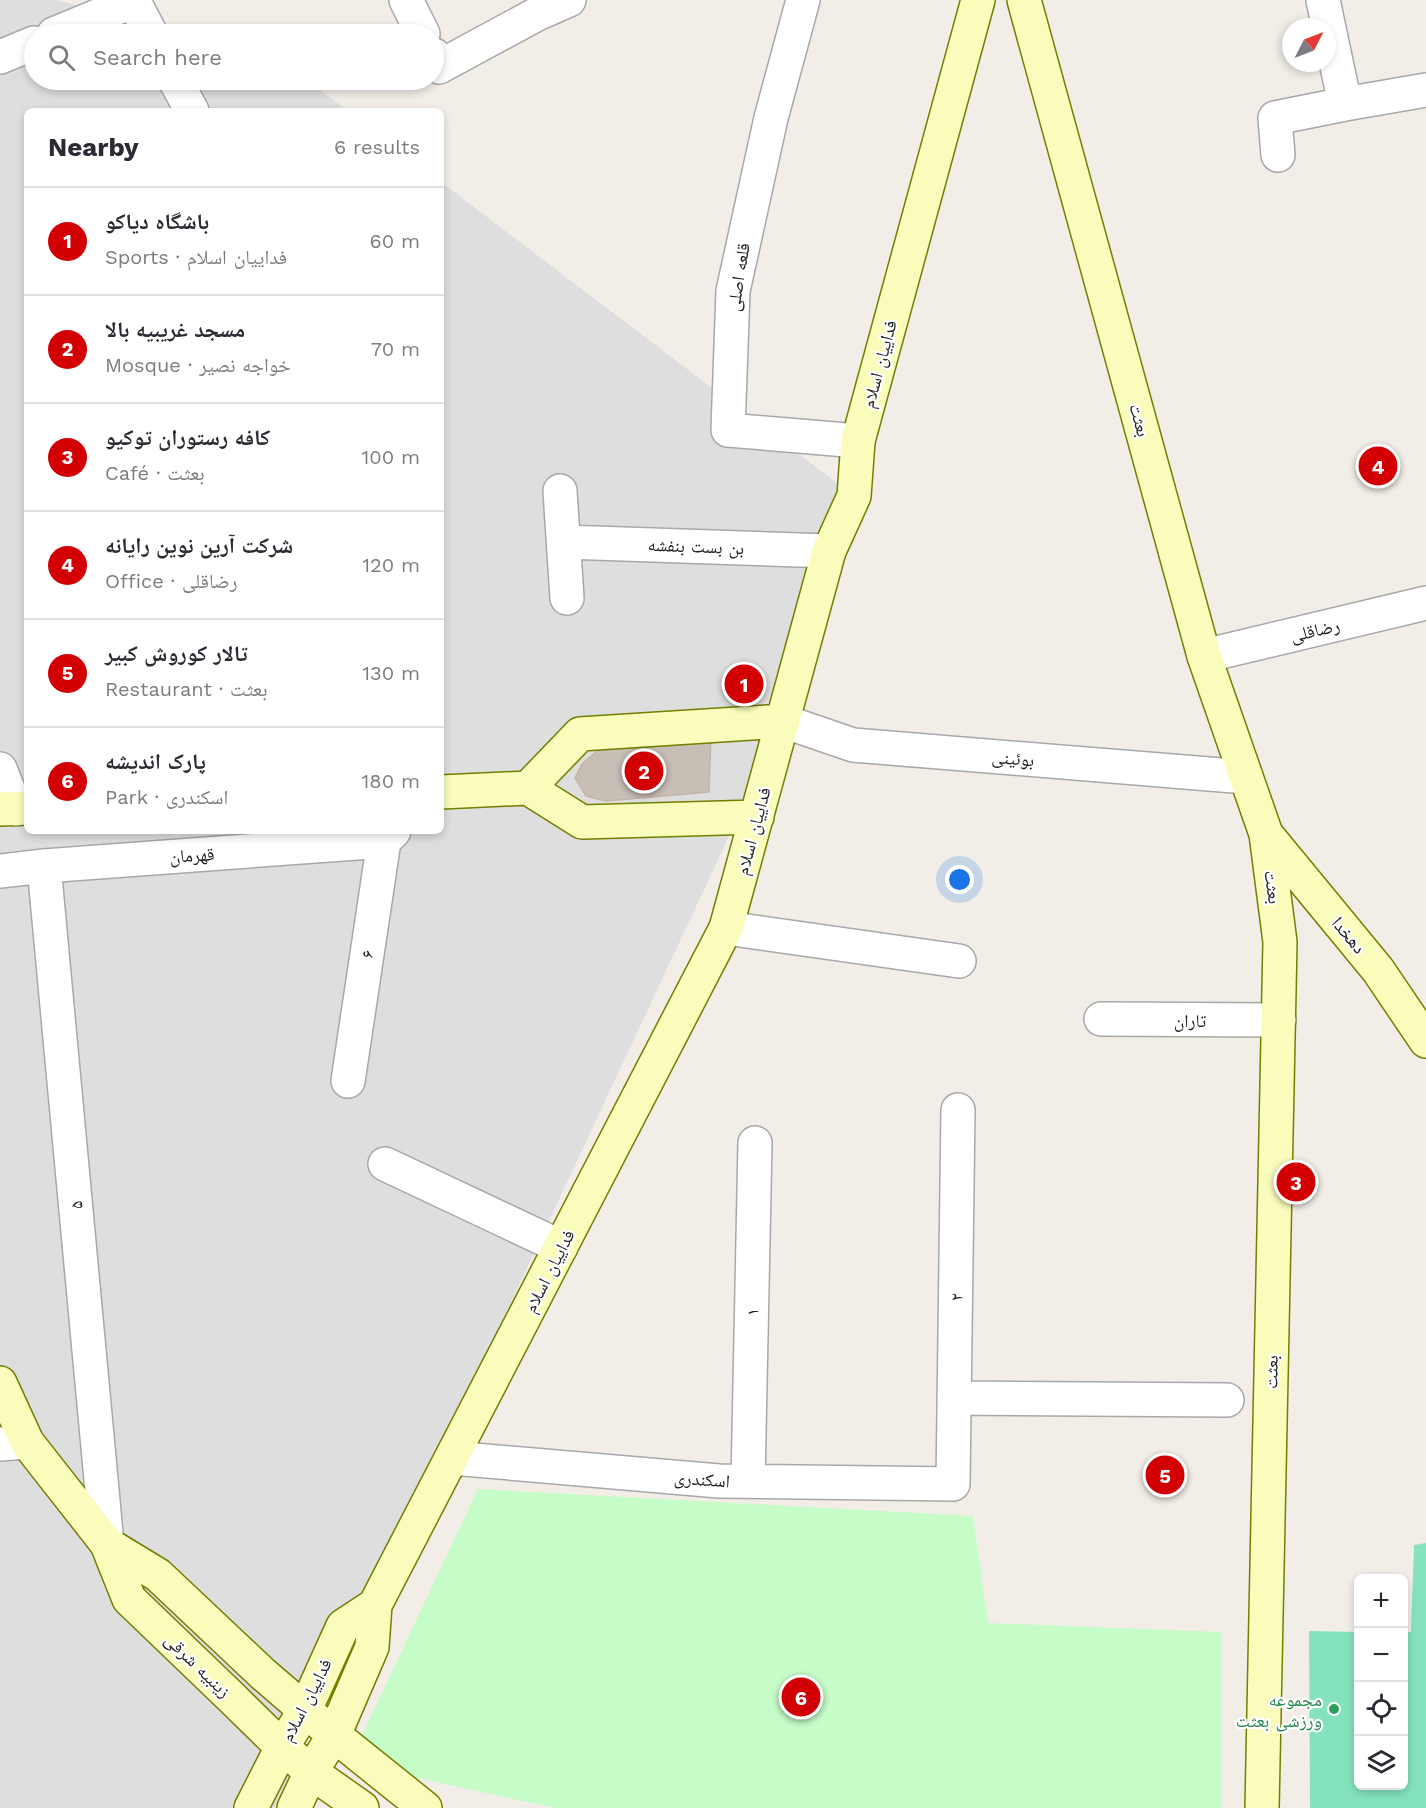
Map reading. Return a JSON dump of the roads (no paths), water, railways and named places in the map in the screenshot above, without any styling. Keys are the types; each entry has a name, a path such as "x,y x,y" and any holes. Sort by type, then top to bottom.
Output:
{"main road":[{"name":"فداییان اسلام","path":"294,1808 311,1772 334,1736 372,1647 375,1605 726,928 829,551 855,496 858,441 978,0"},
{"name":"بعثت","path":"1024,0 1204,656 1266,834 1280,942 1262,1808"},
{"path":"528,788 580,735 783,721"},
{"path":"444,792 528,788 582,822 757,817"},
{"name":"دهخدا","path":"1266,834 1378,970 1426,1041"},
{"name":"زینبیه شرقی","path":"0,1383 13,1443 107,1545 158,1575 263,1674 334,1736 425,1808"},
{"name":"زینبیه شرقی","path":"107,1545 129,1599 282,1747 311,1772 362,1808"},
{"name":"فداییان اسلام","path":"251,1808 282,1747 305,1710 343,1626 375,1605"}],"street":[{"path":"78,24 134,0 146,24"},
{"path":"406,0 418,24"},
{"path":"444,64 537,14 569,0"},
{"name":"قلعه اصلی","path":"803,0 771,118 733,291 728,430 858,441"},
{"path":"1323,0 1346,104"},
{"path":"0,57 24,47"},
{"path":"180,90 190,108"},
{"path":"1278,155 1275,118 1426,90"},
{"path":"560,490 567,598"},
{"name":"بن بست بنفشه","path":"564,542 829,551"},
{"name":"رضاقلی","path":"1204,656 1426,603"},
{"name":"بوئینی","path":"783,721 853,745 1246,777"},
{"path":"0,769 14,809"},
{"name":"قهرمان","path":"0,871 389,836"},
{"name":"۶","path":"348,1081 389,836"},
{"name":"۵","path":"44,866 107,1545"},
{"path":"726,928 959,961"},
{"name":"تاران","path":"1101,1019 1279,1020"},
{"name":"۲","path":"953,1484 958,1110"},
{"name":"۱","path":"748,1481 755,1143"},
{"path":"384,1164 561,1247"},
{"path":"954,1398 1227,1400"},
{"name":"اسکندری","path":"452,1458 707,1480 953,1484"}],"place":[{"name":"شرکت آرین نوین رایانه","path":"1378,466"},
{"name":"باشگاه دیاکو","path":"744,684"},
{"name":"مسجد غریبیه بالا","path":"644,771"},
{"name":"کافه رستوران توکیو","path":"1296,1182"},
{"name":"تالار کوروش کبیر","path":"1165,1475"},
{"name":"پارک اندیشه","path":"801,1697"},
{"name":"مجموعه ورزشی بعثت","path":"1334,1709"}]}
